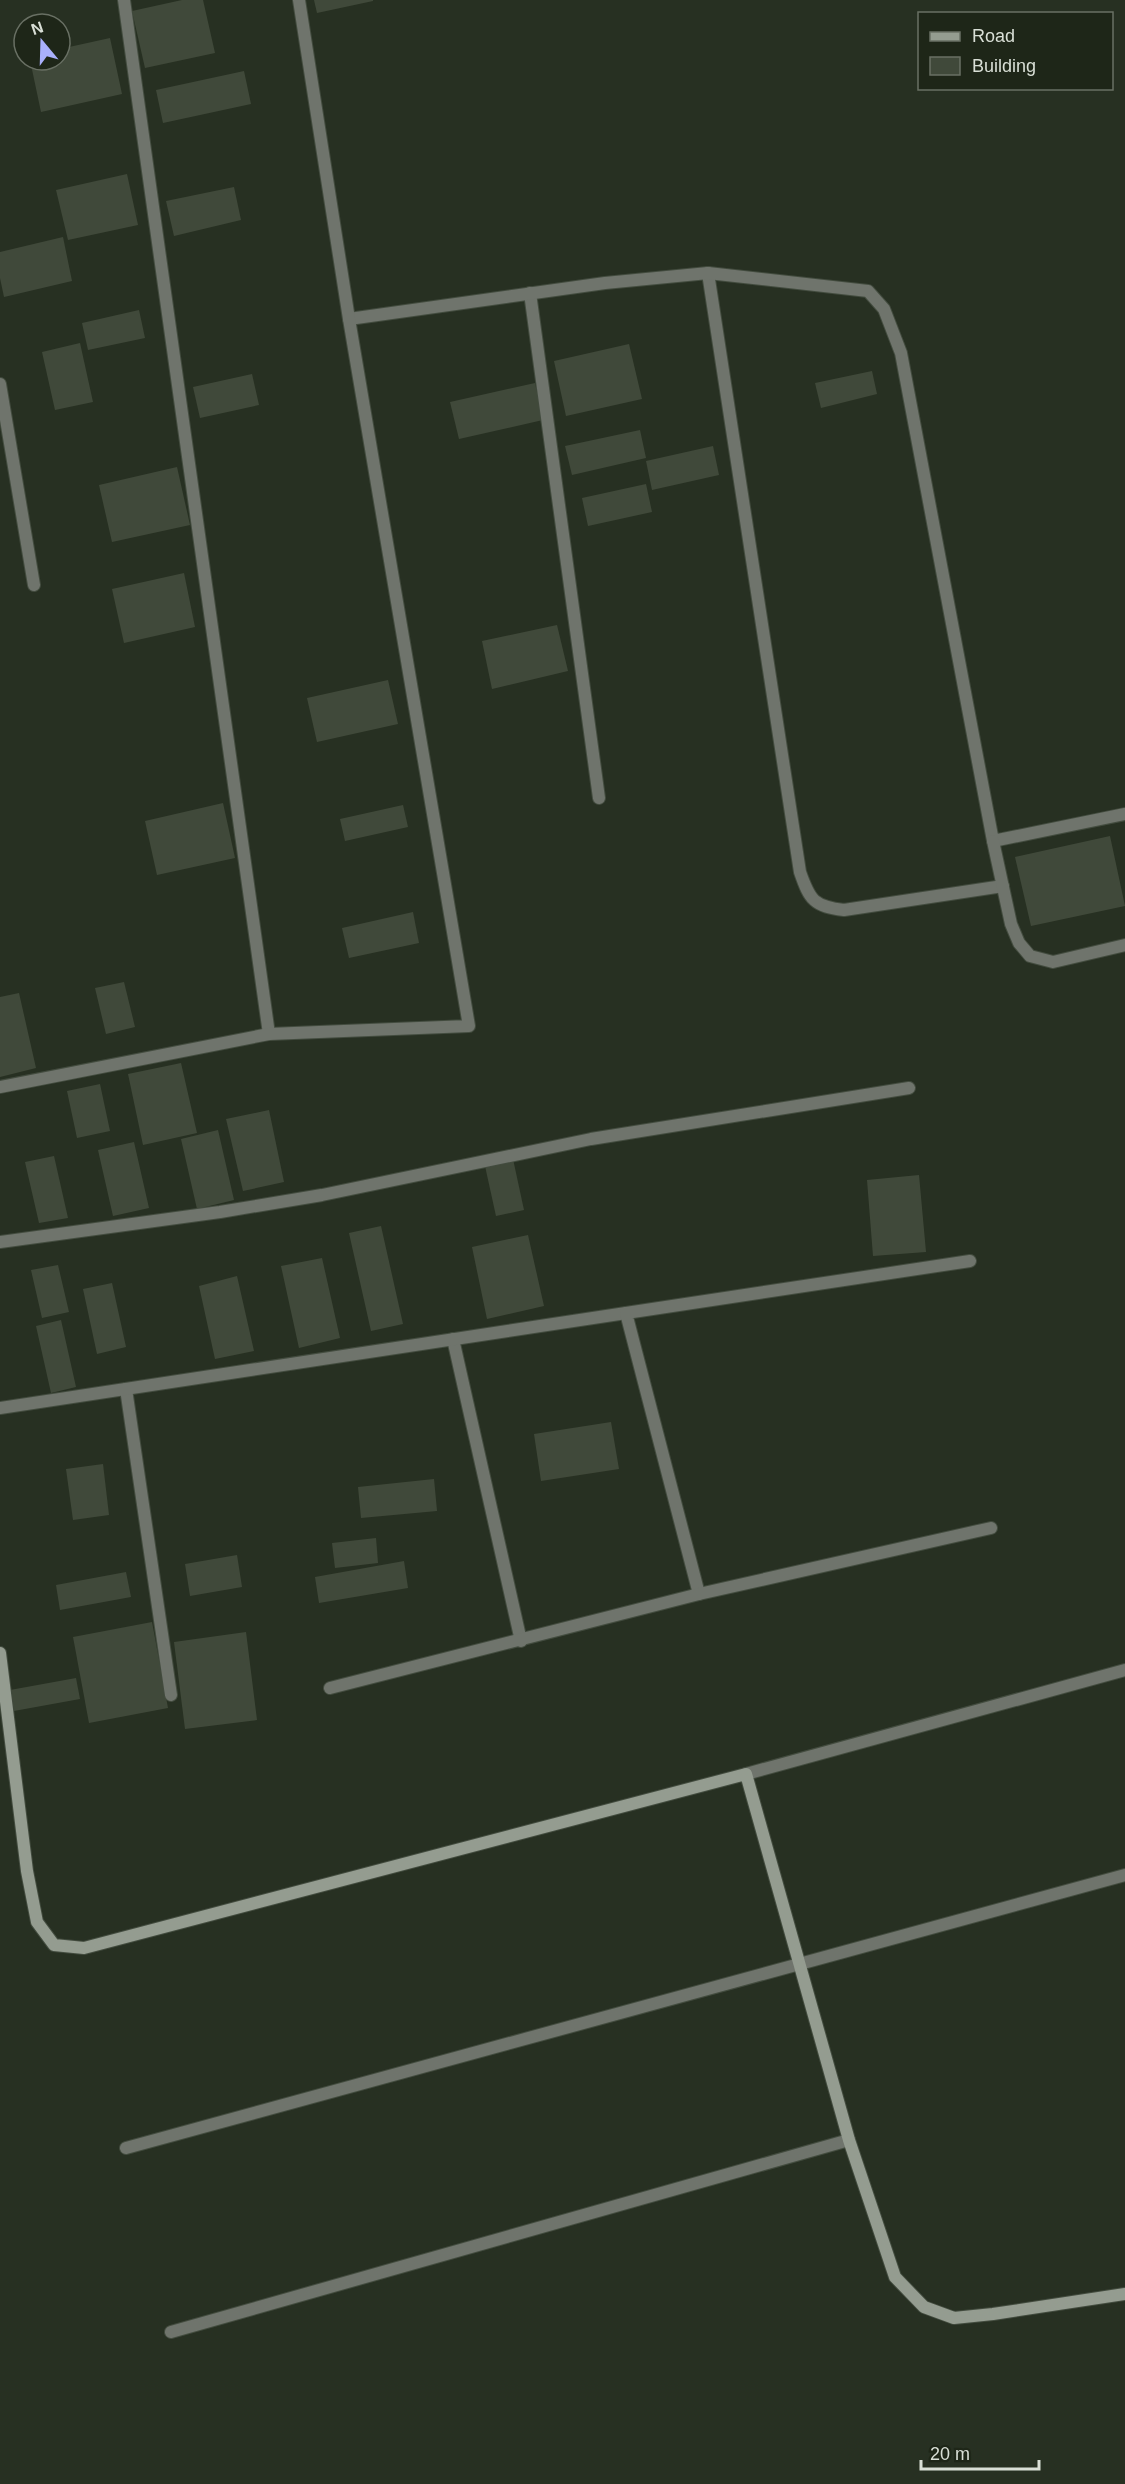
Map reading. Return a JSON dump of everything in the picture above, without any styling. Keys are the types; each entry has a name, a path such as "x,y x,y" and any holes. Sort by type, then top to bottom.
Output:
{"street":[{"path":"124,0 269,1034"},
{"path":"0,1087 269,1034 469,1026 349,319 299,0"},
{"path":"349,319 605,283 708,273 867,291 885,309 901,353 993,842 1011,924 1019,943 1030,956 1053,962 1125,945"},
{"path":"708,273 800,872 808,895 822,907 844,910 1003,886"},
{"path":"530,293 599,798"},
{"path":"0,384 34,585"},
{"path":"993,842 1125,814"},
{"path":"0,1242 220,1212 310,1197 591,1140 909,1088"},
{"path":"0,1408 970,1261"},
{"path":"626,1313 699,1594"},
{"path":"453,1339 521,1641"},
{"path":"126,1389 171,1695"},
{"path":"330,1688 699,1594 991,1528"},
{"path":"0,1653 27,1871 37,1922 54,1945 84,1948 746,1774 1125,1670"},
{"path":"746,1774 849,2140 895,2277 924,2307 954,2318 1125,2294"},
{"path":"126,2148 1125,1875"},
{"path":"171,2332 849,2140"}],"building":[{"path":"182,0 203,0 215,53 145,68 132,11"},
{"path":"314,0 373,0 373,1 317,13"},
{"path":"110,38 122,94 41,112 33,72 72,72 72,46"},
{"path":"244,71 251,104 163,123 156,90"},
{"path":"127,174 138,225 68,240 56,190"},
{"path":"234,187 241,220 174,236 166,201"},
{"path":"63,237 72,281 4,297 0,278 0,252"},
{"path":"139,310 145,338 88,350 82,323"},
{"path":"80,343 93,402 55,410 42,352"},
{"path":"629,344 642,399 566,416 554,361"},
{"path":"872,371 877,394 821,408 815,383"},
{"path":"252,374 259,405 200,418 193,387"},
{"path":"535,383 543,420 459,439 450,402"},
{"path":"640,430 646,458 572,475 565,446"},
{"path":"713,446 719,475 652,490 646,461"},
{"path":"177,467 190,525 112,542 99,485"},
{"path":"646,484 652,512 588,526 582,498"},
{"path":"184,573 195,627 124,643 112,589"},
{"path":"557,625 568,671 492,689 482,641"},
{"path":"388,680 398,724 317,742 307,698"},
{"path":"223,803 235,858 157,875 145,821"},
{"path":"403,805 408,827 345,841 340,819"},
{"path":"1110,836 1125,906 1031,926 1015,857"},
{"path":"413,912 419,943 349,958 342,928"},
{"path":"124,982 135,1027 106,1034 95,988"},
{"path":"19,993 36,1068 0,1077 0,997"},
{"path":"181,1063 197,1133 143,1145 128,1074"},
{"path":"100,1084 110,1131 77,1138 67,1091"},
{"path":"269,1110 284,1182 243,1191 226,1119"},
{"path":"218,1130 234,1200 197,1209 181,1139"},
{"path":"134,1142 149,1208 113,1216 98,1150"},
{"path":"54,1156 68,1218 39,1223 25,1162"},
{"path":"513,1159 524,1210 496,1216 485,1166"},
{"path":"919,1175 926,1252 873,1256 867,1180"},
{"path":"381,1226 403,1324 371,1331 349,1233"},
{"path":"528,1235 544,1306 487,1319 472,1247"},
{"path":"322,1258 340,1338 299,1348 281,1266"},
{"path":"58,1265 69,1312 42,1318 31,1270"},
{"path":"237,1276 254,1351 215,1359 199,1286"},
{"path":"112,1283 126,1347 97,1354 83,1289"},
{"path":"61,1320 76,1387 51,1393 36,1326"},
{"path":"611,1422 619,1469 541,1481 534,1434"},
{"path":"103,1464 109,1515 73,1520 66,1469"},
{"path":"434,1479 437,1511 361,1518 358,1487"},
{"path":"376,1538 378,1563 335,1568 332,1543"},
{"path":"237,1555 242,1587 190,1596 185,1564"},
{"path":"404,1561 408,1588 319,1603 315,1577"},
{"path":"126,1572 131,1597 60,1610 56,1585"},
{"path":"152,1622 168,1708 89,1723 73,1637"},
{"path":"246,1632 257,1720 185,1729 174,1642"},
{"path":"76,1678 80,1699 14,1711 10,1690"}]}
